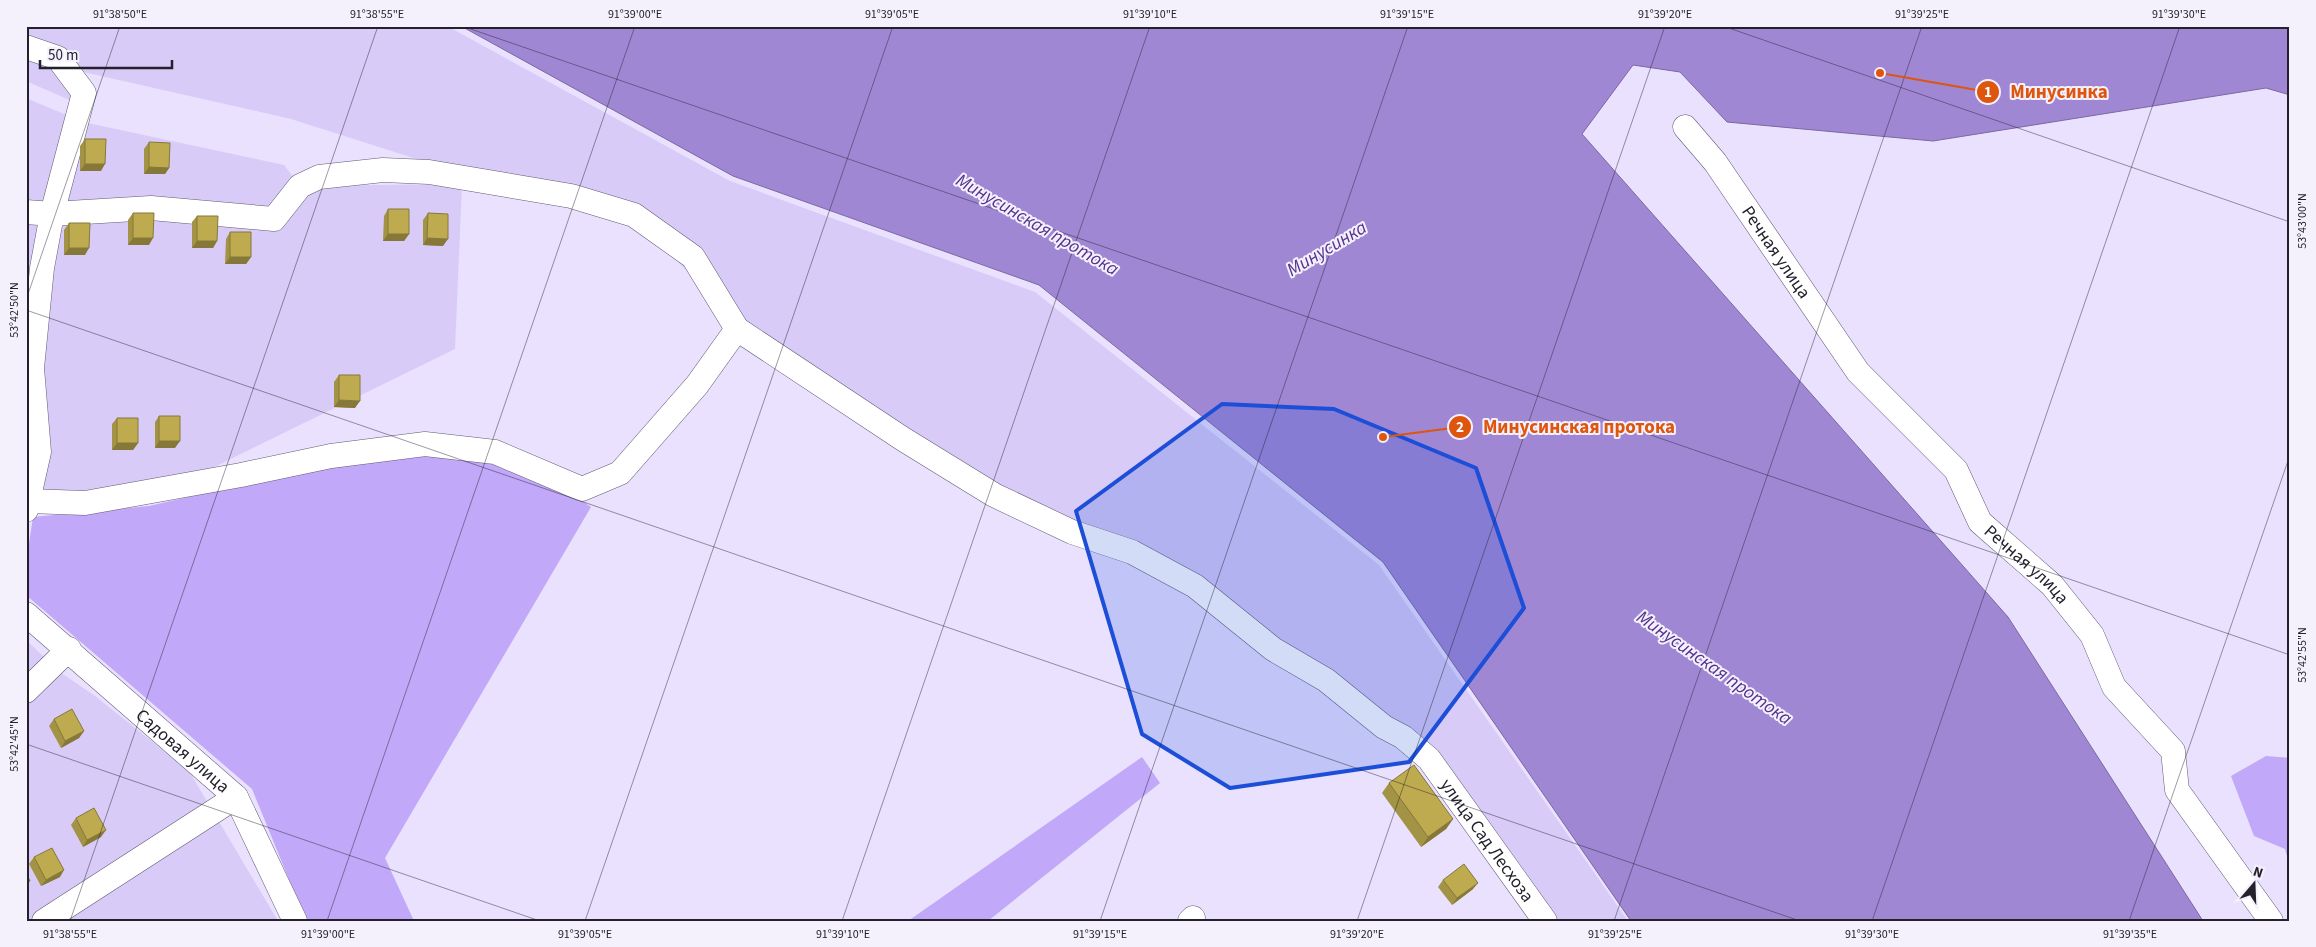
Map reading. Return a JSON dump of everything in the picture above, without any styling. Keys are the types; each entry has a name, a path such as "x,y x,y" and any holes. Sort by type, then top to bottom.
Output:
{"street":[{"path":"26,47 58,58 84,93 52,214 42,268 32,368 39,452 27,505 85,503 242,475 331,456 425,444 495,452 582,489 620,473 697,385 737,329 693,258 634,215 571,196 486,181 429,172 392,171 319,177 300,186 274,219 151,208 52,214 26,212"},
{"name":"Речная улица","path":"1685,127 1715,162 1858,372 1956,470 1980,522 2052,585 2092,635 2114,686 2173,751 2178,790 2271,921"},
{"name":"улица Сад Лесхоза","path":"737,329 904,439 994,495 1072,532 1132,552 1195,586 1273,649 1326,680 1384,727 1403,737 1429,759 1545,921"},
{"name":"Садовая улица","path":"26,614 69,649 236,798 295,921"},
{"path":"26,691 69,649"},
{"path":"44,921 236,798"}],"highlighted area":[{"path":"1222,404 1334,409 1476,468 1524,608 1409,762 1230,788 1142,734 1076,511"}],"shaded area":[{"path":"26,26 447,26 730,181 1035,292 1379,565 1628,921 1558,921 1435,756 1349,688 1164,557 1039,509 883,421 744,326 636,221 448,169 291,119 79,71 72,101 26,81"},
{"path":"26,98 83,122 284,165 300,186 462,184 455,349 200,474 26,509"},
{"path":"385,452 535,467 591,507 385,858 414,921 306,921 252,789 26,595 26,564 33,517 149,506"},
{"path":"26,640 60,672 95,696 189,771 278,921 26,921"},
{"path":"2266,756 2290,758 2290,867 2285,849 2254,836 2231,776"},
{"path":"1142,757 1160,783 988,921 908,921"}],"water":[{"path":"461,26 2290,26 2290,95 2266,88 1933,141 1727,122 1680,72 1633,65 1582,134 2008,617 2203,921 1631,921 1383,562 1039,285 733,176"}],"building":[{"path":"85,139 106,139 105,164 85,164"},
{"path":"149,142 170,143 169,168 149,167"},
{"path":"388,209 409,209 409,234 388,234"},
{"path":"133,213 154,213 153,238 133,238"},
{"path":"428,213 448,214 448,239 427,238"},
{"path":"197,216 218,216 217,241 197,241"},
{"path":"69,223 90,223 89,248 69,248"},
{"path":"230,232 251,232 251,257 230,257"},
{"path":"339,375 360,375 360,401 339,400"},
{"path":"159,416 180,416 180,441 159,441"},
{"path":"117,418 138,418 138,443 117,443"},
{"path":"72,709 84,731 65,741 54,719"},
{"path":"1414,765 1453,819 1428,837 1389,783"},
{"path":"94,808 106,830 87,840 76,818"},
{"path":"52,848 64,870 46,880 34,857"},
{"path":"1464,864 1478,883 1457,898 1443,880"},
{"path":"26,873 30,881 26,883"}],"place":[{"name":"Минусинка","path":"1880,73"},
{"name":"Минусинская протока","path":"1383,437"}]}
